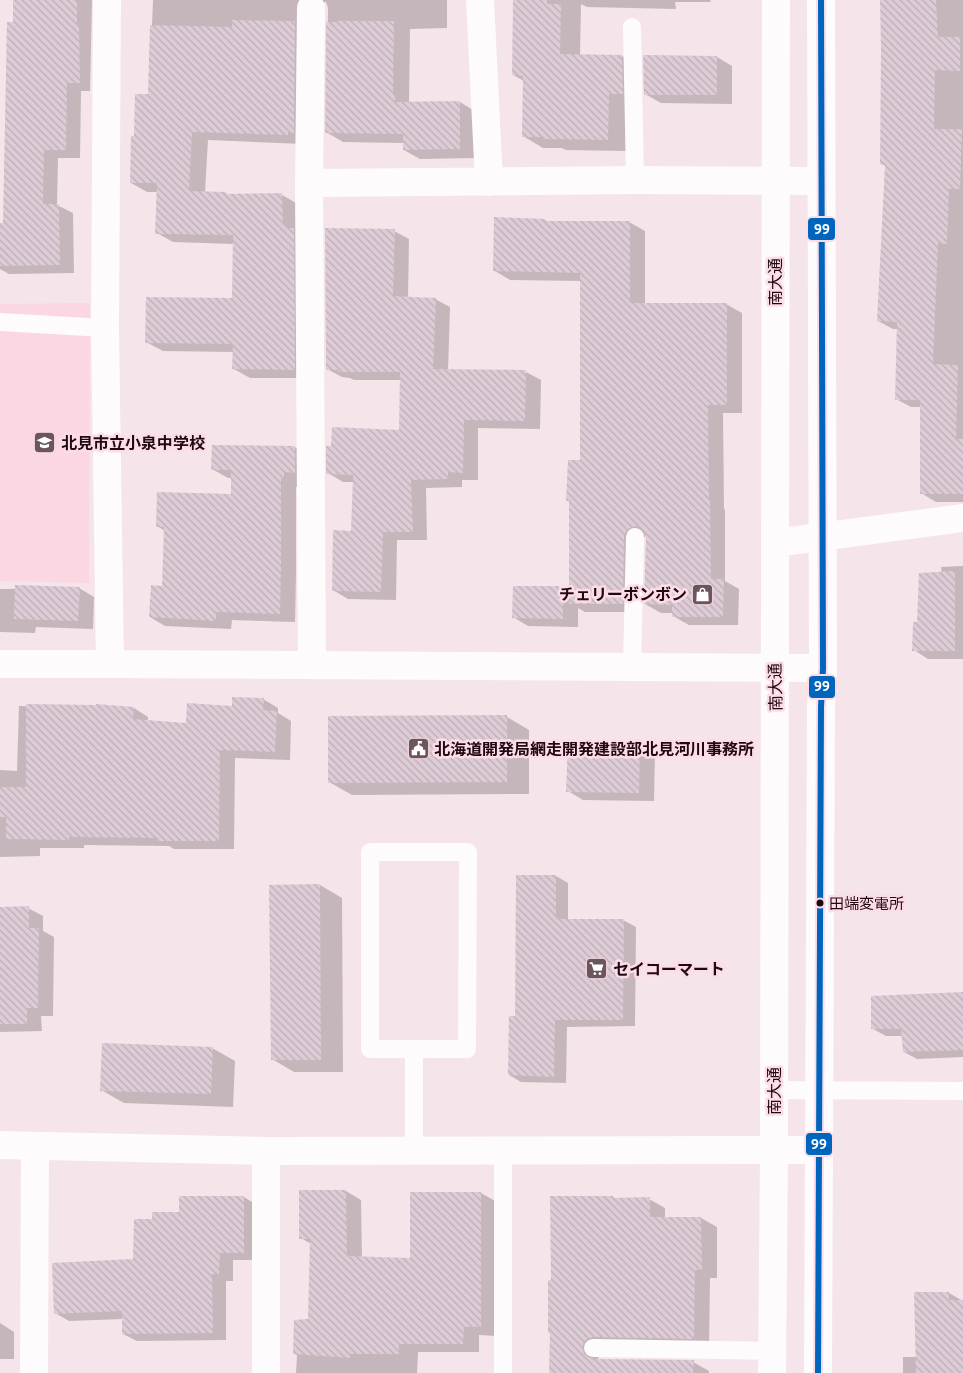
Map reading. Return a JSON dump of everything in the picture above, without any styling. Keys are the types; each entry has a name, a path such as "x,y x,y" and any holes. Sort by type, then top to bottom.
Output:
{"street":[{"path":"108,0 105,328 110,664"},
{"path":"480,0 489,182"},
{"name":"南大通","path":"772,1362 776,0"},
{"path":"818,1373 821,717 823,668 822,0"},
{"path":"311,8 308,183 312,665"},
{"path":"308,183 635,180 821,181"},
{"path":"775,543 963,518"},
{"path":"0,664 823,668"},
{"path":"0,1146 266,1152 820,1150"},
{"path":"34,1373 35,1146"},
{"path":"266,1152 266,1373"}],"lane":[{"path":"632,27 635,180"},
{"path":"0,322 105,328"},
{"path":"632,667 635,538"},
{"path":"370,852 468,852 467,1049 414,1049 370,1049 370,852"},
{"path":"414,1049 414,1152"},
{"path":"774,1090 963,1091"},
{"path":"503,1151 503,1373"},
{"path":"593,1348 772,1362"}],"shaded area":[{"name":"北見市立小泉中学校","path":"90,303 89,583 0,581 0,304"}],"building":[{"path":"13,0 77,0 80,83 67,83 66,150 44,150 43,204 59,204 60,265 0,266 0,223 3,223 7,22 13,22"},
{"path":"513,0 547,0 547,4 561,4 560,54 622,55 623,94 609,94 608,140 522,137 523,76 512,75"},
{"path":"880,0 936,0 938,37 960,37 960,71 935,70 934,129 962,129 960,189 949,189 947,244 938,243 933,364 958,365 956,439 963,439 963,494 920,494 920,400 895,400 897,322 877,321 885,165 880,164"},
{"path":"232,20 295,21 294,133 288,132 288,135 192,132 189,191 226,192 226,194 282,193 283,225 286,225 286,228 294,228 295,370 232,369 233,344 145,343 146,297 232,298 233,235 155,234 157,183 130,183 131,136 134,136 135,94 148,94 150,25 232,27"},
{"path":"394,21 393,94 395,94 395,102 460,101 460,149 403,150 403,134 325,133 326,22"},
{"path":"643,55 717,56 717,95 644,95"},
{"path":"494,217 545,219 545,221 630,221 630,303 727,303 727,405 708,405 711,579 724,579 723,617 672,617 672,605 644,604 646,537 641,528 636,526 626,531 624,536 623,604 569,604 569,501 566,501 568,460 580,460 580,273 493,271"},
{"path":"325,228 395,229 393,296 436,298 433,369 526,370 525,421 464,420 463,473 448,472 448,479 411,480 413,532 383,532 381,592 332,591 333,530 351,531 353,475 326,474 326,446 331,446 332,427 399,430 400,372 338,372 338,370 326,370"},
{"path":"212,445 295,446 295,473 284,472 284,479 281,479 280,614 216,612 216,621 149,617 151,585 162,586 164,527 156,527 157,492 231,494 231,470 211,470"},
{"path":"955,571 955,651 912,651 913,622 917,622 919,573"},
{"path":"15,585 80,587 78,621 14,619"},
{"path":"513,586 563,586 563,619 512,618"},
{"path":"232,697 264,698 263,710 277,711 275,752 220,750 219,841 158,841 158,838 69,837 69,840 6,839 6,817 0,817 0,787 26,787 26,704 96,704 134,707 133,719 186,723 187,703 232,706"},
{"name":"北海道開発局網走開発建設部北見河川事務所","path":"507,715 507,782 328,783 328,716"},
{"path":"568,741 640,742 639,793 566,792"},
{"path":"516,875 556,875 556,919 624,919 623,1020 555,1020 554,1077 508,1075 509,1016 515,1016"},
{"path":"320,884 321,1060 271,1060 269,885"},
{"path":"29,906 29,928 39,928 38,1008 27,1008 27,1024 0,1024 0,907"},
{"path":"963,992 963,1050 903,1052 901,1029 871,1029 871,996"},
{"path":"102,1043 213,1047 211,1094 100,1091"},
{"path":"299,1190 346,1190 347,1256 410,1258 410,1192 481,1192 481,1327 464,1327 463,1344 399,1344 399,1354 350,1354 350,1358 293,1354 294,1320 308,1319 310,1239 299,1239"},
{"path":"179,1196 244,1196 244,1253 220,1253 219,1274 212,1274 213,1333 122,1334 122,1311 54,1314 52,1263 133,1259 134,1219 152,1219 152,1212 179,1212"},
{"path":"550,1196 650,1197 650,1217 701,1217 702,1270 695,1270 694,1339 593,1337 587,1339 582,1347 584,1354 593,1359 694,1360 693,1373 549,1373 548,1280 551,1280"},
{"path":"914,1292 949,1292 949,1300 963,1300 963,1373 916,1373"}],"transit line":[{"name":"99","path":"818,1373 821,707 823,668 821,0"}],"place":[{"name":"北見市立小泉中学校","path":"45,443"},
{"name":"チェリーボンボン","path":"703,594"},
{"name":"北海道開発局網走開発建設部北見河川事務所","path":"418,749"},
{"name":"田端変電所","path":"820,903"},
{"name":"セイコーマート","path":"597,969"}]}
